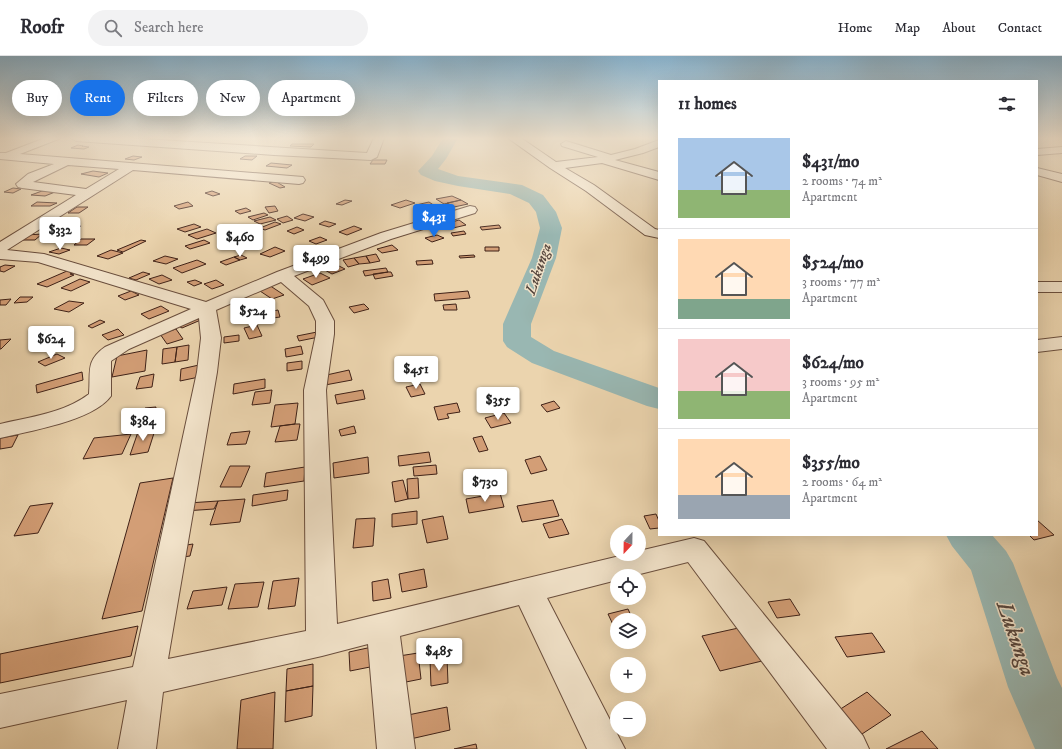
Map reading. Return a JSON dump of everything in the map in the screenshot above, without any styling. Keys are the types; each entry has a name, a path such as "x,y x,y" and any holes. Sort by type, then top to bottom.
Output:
{"street":[{"path":"48,170 32,177 22,184 88,193"},
{"path":"0,248 125,170"},
{"path":"177,170 299,180"},
{"path":"561,170 590,188 650,232 658,234"},
{"path":"641,170 658,176"},
{"path":"1038,171 1060,177"},
{"path":"1038,179 1060,177"},
{"path":"0,431 77,411 92,404 100,396 100,362 107,353 122,345 283,275 386,236 470,210"},
{"path":"0,254 39,257 207,308"},
{"path":"283,275 317,304 325,321 325,334 315,390 322,642"},
{"path":"1049,287 1062,300"},
{"path":"137,749 147,680 207,372 211,338 207,308"},
{"path":"1038,346 1062,343"},
{"path":"0,711 383,628 694,548 850,749"},
{"path":"528,591 606,749"},
{"path":"383,628 396,749"}],"building":[{"path":"93,171 108,173 99,177 81,174"},
{"path":"275,181 285,187 280,188 269,183"},
{"path":"13,188 21,189 13,193 4,192"},
{"path":"42,191 55,192 45,196 31,195"},
{"path":"212,191 220,194 213,196 205,193"},
{"path":"452,196 461,200 444,204 436,199"},
{"path":"345,200 352,201 342,205 336,204"},
{"path":"406,200 415,203 400,208 391,205"},
{"path":"461,200 468,204 454,207 447,203"},
{"path":"37,202 57,203 50,206 31,206"},
{"path":"188,202 193,206 179,209 174,206"},
{"path":"429,202 435,206 422,209 416,205"},
{"path":"275,206 278,211 269,213 265,207"},
{"path":"77,207 88,207 79,213 68,213"},
{"path":"246,208 251,211 240,214 235,211"},
{"path":"264,213 268,215 253,220 248,217"},
{"path":"303,214 314,217 305,221 294,218"},
{"path":"287,216 293,220 283,223 277,219"},
{"path":"270,217 276,220 260,224 254,221"},
{"path":"459,220 466,225 453,228 445,224"},
{"path":"325,221 336,224 329,227 319,224"},
{"path":"275,222 281,224 265,230 260,228"},
{"path":"60,223 69,223 63,227 54,227"},
{"path":"194,224 201,227 185,232 177,229"},
{"path":"499,225 501,228 482,230 480,227"},
{"path":"81,226 73,233 63,234 72,227"},
{"path":"354,226 362,229 347,235 339,232"},
{"path":"297,227 304,230 294,234 287,231"},
{"path":"207,229 216,233 197,239 188,235"},
{"path":"464,231 466,234 453,236 451,233"},
{"path":"227,233 233,236 226,238 220,235"},
{"path":"42,234 35,240 18,240 26,235"},
{"path":"437,235 444,238 432,242 425,238"},
{"path":"320,237 327,240 316,244 309,241"},
{"path":"81,239 95,239 87,245 74,245"},
{"path":"141,240 146,241 123,252 117,250"},
{"path":"204,240 210,243 190,249 185,246"},
{"path":"392,245 398,250 382,253 377,249"},
{"path":"275,247 285,251 270,257 260,254"},
{"path":"485,247 499,247 499,251 485,251"},
{"path":"61,248 70,250 59,254 49,252"},
{"path":"111,250 123,253 108,259 97,256"},
{"path":"376,254 380,261 370,263 366,256"},
{"path":"241,255 247,258 240,260 234,257"},
{"path":"474,255 475,257 460,258 459,256"},
{"path":"165,256 178,259 166,264 153,261"},
{"path":"366,256 370,263 359,264 354,258"},
{"path":"234,257 240,260 226,265 220,262"},
{"path":"354,258 359,264 348,267 343,260"},
{"path":"197,260 206,264 182,273 173,268"},
{"path":"432,260 433,264 417,265 416,261"},
{"path":"335,264 345,269 332,274 323,269"},
{"path":"5,265 15,266 4,272 0,271 0,267"},
{"path":"386,268 388,272 365,276 363,271"},
{"path":"67,271 73,273 70,274 74,275 47,287 37,284"},
{"path":"143,272 150,274 136,280 129,278"},
{"path":"391,272 393,276 375,279 373,274"},
{"path":"320,273 330,278 312,285 303,279"},
{"path":"162,275 172,280 159,284 149,279"},
{"path":"80,279 90,282 71,291 61,288"},
{"path":"195,280 202,283 194,286 187,282"},
{"path":"216,280 224,285 212,289 204,284"},
{"path":"269,285 284,295 272,299 257,289"},
{"path":"131,291 139,295 125,300 118,296"},
{"path":"468,291 470,298 435,301 434,294"},
{"path":"20,297 33,297 27,302 14,303"},
{"path":"11,299 6,305 0,305 0,300"},
{"path":"69,301 84,303 69,312 54,309"},
{"path":"364,304 369,309 354,313 349,307"},
{"path":"456,304 457,310 444,310 443,305"},
{"path":"161,306 169,311 149,319 141,314"},
{"path":"278,310 280,317 265,319 263,313"},
{"path":"196,315 203,319 182,328 175,324"},
{"path":"100,320 105,322 92,328 88,326"},
{"path":"257,325 262,336 249,339 244,328"},
{"path":"118,329 124,335 108,340 102,335"},
{"path":"176,329 183,339 167,344 160,334"},
{"path":"317,332 319,337 299,341 297,336"},
{"path":"239,335 239,341 224,343 224,337"},
{"path":"11,339 1,349 0,349 0,340"},
{"path":"189,345 188,360 175,362 177,347"},
{"path":"301,346 303,354 286,357 285,349"},
{"path":"177,347 175,362 162,364 163,349"},
{"path":"147,350 145,371 112,377 117,356"},
{"path":"57,354 65,358 45,366 38,362"},
{"path":"302,361 302,369 287,371 287,363"},
{"path":"199,365 199,377 180,381 181,369"},
{"path":"349,370 352,380 325,385 322,376"},
{"path":"82,372 83,380 37,393 36,385"},
{"path":"154,374 152,387 136,389 140,377"},
{"path":"265,379 265,388 233,394 234,384"},
{"path":"420,384 425,394 411,397 406,387"},
{"path":"272,390 270,403 252,405 255,392"},
{"path":"363,390 365,399 337,404 335,395"},
{"path":"554,401 560,408 547,412 541,405"},
{"path":"298,403 295,424 271,427 275,405"},
{"path":"457,403 460,412 447,414 449,418 438,420 434,407"},
{"path":"156,407 154,418 142,420 145,408"},
{"path":"504,413 511,423 491,428 485,418"},
{"path":"300,424 297,440 275,442 280,426"},
{"path":"354,426 356,433 341,436 339,430"},
{"path":"155,430 148,452 130,455 138,432"},
{"path":"250,431 246,444 227,445 231,433"},
{"path":"131,434 122,454 83,459 94,438"},
{"path":"18,435 12,447 0,449 0,438"},
{"path":"482,436 488,450 479,452 473,438"},
{"path":"429,452 431,462 399,466 398,456"},
{"path":"540,456 547,470 531,474 525,460"},
{"path":"368,457 369,473 334,478 333,463"},
{"path":"436,465 437,474 414,476 413,467"},
{"path":"230,466 250,466 241,487 220,487"},
{"path":"305,467 304,481 264,487 266,473"},
{"path":"173,478 142,611 102,619 140,483"},
{"path":"418,478 419,498 408,499 407,479"},
{"path":"403,480 408,499 395,502 392,482"},
{"path":"288,490 287,500 252,506 253,495"},
{"path":"500,493 504,507 469,513 466,499"},
{"path":"245,499 240,522 210,525 218,501"},
{"path":"553,500 559,516 522,522 517,506"},
{"path":"218,501 214,509 184,511 188,503"},
{"path":"53,503 38,533 14,536 30,506"},
{"path":"417,511 417,524 392,527 392,514"},
{"path":"656,514 658,519 658,528 650,529 644,516"},
{"path":"443,516 448,539 427,543 422,520"},
{"path":"375,518 373,546 353,548 356,519"},
{"path":"562,519 569,534 549,538 543,524"},
{"path":"1038,521 1054,535 1034,540 1030,536 1038,536"},
{"path":"193,544 190,556 176,558 180,546"},
{"path":"424,569 427,587 402,592 399,574"},
{"path":"299,578 295,606 268,609 273,581"},
{"path":"388,579 391,598 373,601 372,582"},
{"path":"264,582 258,607 228,609 235,584"},
{"path":"227,587 222,605 187,609 193,591"},
{"path":"790,599 800,615 777,618 768,602"},
{"path":"628,609 630,613 612,613"},
{"path":"138,626 131,656 0,683 0,654"},
{"path":"743,627 762,661 720,671 702,636"},
{"path":"872,633 885,652 847,657 835,637"},
{"path":"372,647 375,666 350,671 349,652"},
{"path":"418,653 421,679 401,683 399,656"},
{"path":"447,658 448,683 431,686 430,660"},
{"path":"313,664 313,686 286,691 287,669"},
{"path":"313,686 312,716 285,722 286,691"},
{"path":"275,692 273,749 237,749 241,700"},
{"path":"867,692 891,715 862,734 839,710"},
{"path":"447,707 450,730 406,740 403,716"},
{"path":"922,731 938,749 886,749"},
{"path":"476,744 477,749 454,749"}],"waterway":[{"name":"Lukunga","path":"428,170 441,177 458,181 515,189 536,199 546,212 551,228 544,258 517,324 517,341 543,357 658,399"},
{"name":"Lukunga","path":"968,536 991,563 1034,687 1062,746"}]}
